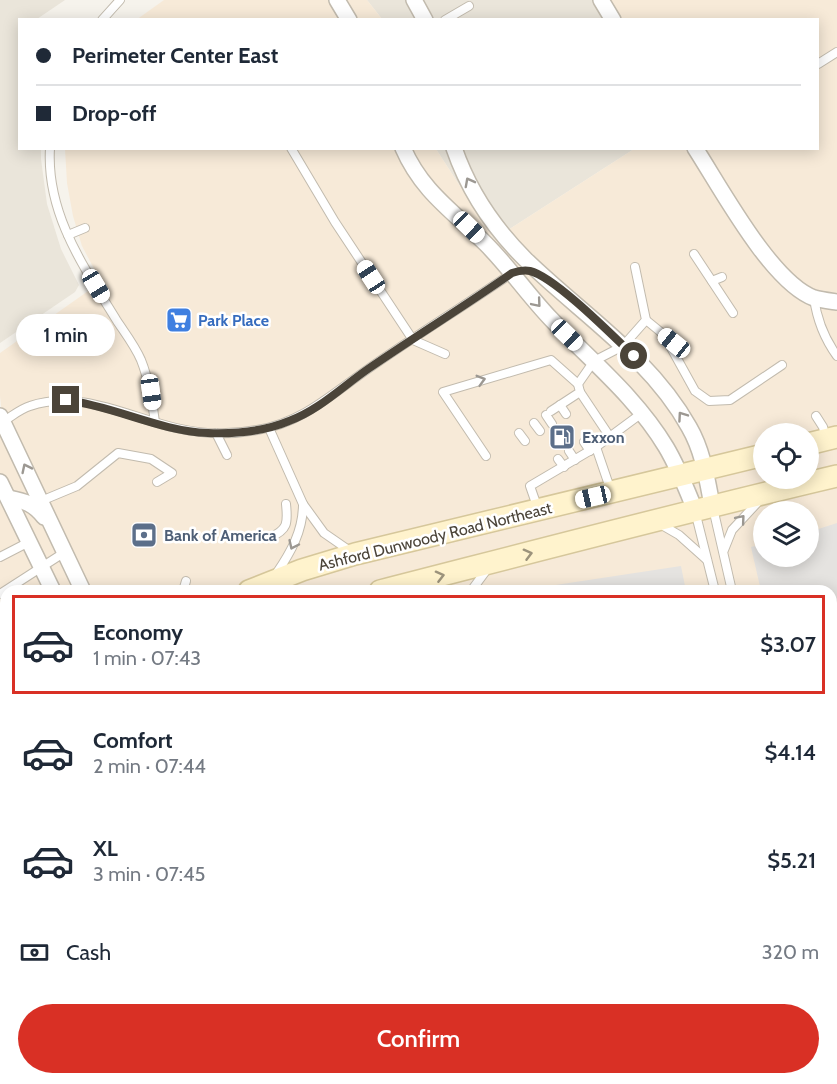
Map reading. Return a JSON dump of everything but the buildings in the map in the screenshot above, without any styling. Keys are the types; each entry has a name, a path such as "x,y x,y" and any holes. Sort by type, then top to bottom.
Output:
{"main road":[{"name":"Ashford Dunwoody Road Northeast","path":"263,585 355,554 753,458"},
{"path":"421,585 650,520 837,476"}],"street":[{"path":"338,0 349,18"},
{"path":"414,0 424,18"},
{"path":"601,0 612,18"},
{"path":"404,150 414,171 436,198 469,227 550,318 642,413 703,507"},
{"path":"455,150 472,189 507,240 549,281 623,346 663,390 689,426 705,469 703,507"},
{"path":"696,150 748,232 774,266 798,288 814,298 837,302"},
{"path":"507,240 514,264 512,273"},
{"path":"512,273 530,271 549,281"},
{"path":"1,420 80,585"},
{"path":"0,482 4,499 50,585"},
{"path":"4,499 27,501 39,510 57,534"}],"lane":[{"path":"104,18 120,0"},
{"path":"449,18 470,6"},
{"path":"819,63 837,52"},
{"path":"50,150 56,207 79,259 140,358 151,392 155,422"},
{"path":"292,150 341,231 413,340 445,354"},
{"path":"68,236 85,228"},
{"path":"694,254 733,313"},
{"path":"635,267 646,320 674,343"},
{"path":"1,420 27,406 66,400 176,428 216,433 246,432 269,428 291,421 326,401 366,370 512,273"},
{"path":"712,281 722,277"},
{"path":"814,298 817,320 833,344 837,356"},
{"path":"552,424 548,413 579,388 594,361 623,346 646,320"},
{"path":"664,334 695,391 709,401 730,400 782,365"},
{"path":"486,456 443,392 551,360 579,388 610,438"},
{"path":"560,405 566,414"},
{"path":"538,510 530,486 545,472 564,467 610,438 642,413"},
{"path":"816,416 823,427 824,440"},
{"path":"534,423 540,432"},
{"path":"269,428 303,504 324,533 355,554"},
{"path":"216,433 227,455"},
{"path":"519,433 525,441"},
{"path":"584,442 593,449 612,493"},
{"path":"569,451 575,460"},
{"path":"41,501 77,486 118,453 151,459 172,473 157,482"},
{"path":"558,459 564,467"},
{"path":"723,552 732,530 767,492"},
{"path":"269,538 280,533 288,522 286,504"},
{"path":"272,581 293,546 301,526 303,504"},
{"path":"703,507 723,552 731,585"},
{"path":"703,507 708,562 714,585"},
{"path":"650,520 679,535 708,562"},
{"path":"0,557 29,542"},
{"path":"14,585 65,552"},
{"path":"476,585 493,563"},
{"path":"185,585 186,581"}],"shaded area":[{"path":"0,0 65,0 38,18 18,18 18,150 41,150 47,204 61,249 79,285 75,292 0,343"},
{"path":"164,0 367,0 381,18 139,18"},
{"path":"367,0 601,0 613,18 381,18"},
{"path":"601,0 837,0 837,585 0,585 0,438 4,434 0,396 0,353 101,282 82,246 73,216 67,183 65,150 437,150 494,239 632,150 819,150 819,18 613,18"},
{"path":"437,150 632,150 494,239"},
{"path":"837,523 837,585 760,585 756,567 819,567 819,529"},
{"path":"681,566 685,585 556,585"}],"place":[{"name":"Park Place","path":"179,320"},
{"name":"Exxon","path":"562,437"},
{"name":"Bank of America","path":"144,535"}],"route":[{"path":"66,400 200,432 229,433 269,428 291,421 326,401 366,370 516,271 530,271 549,281 634,356"}]}
